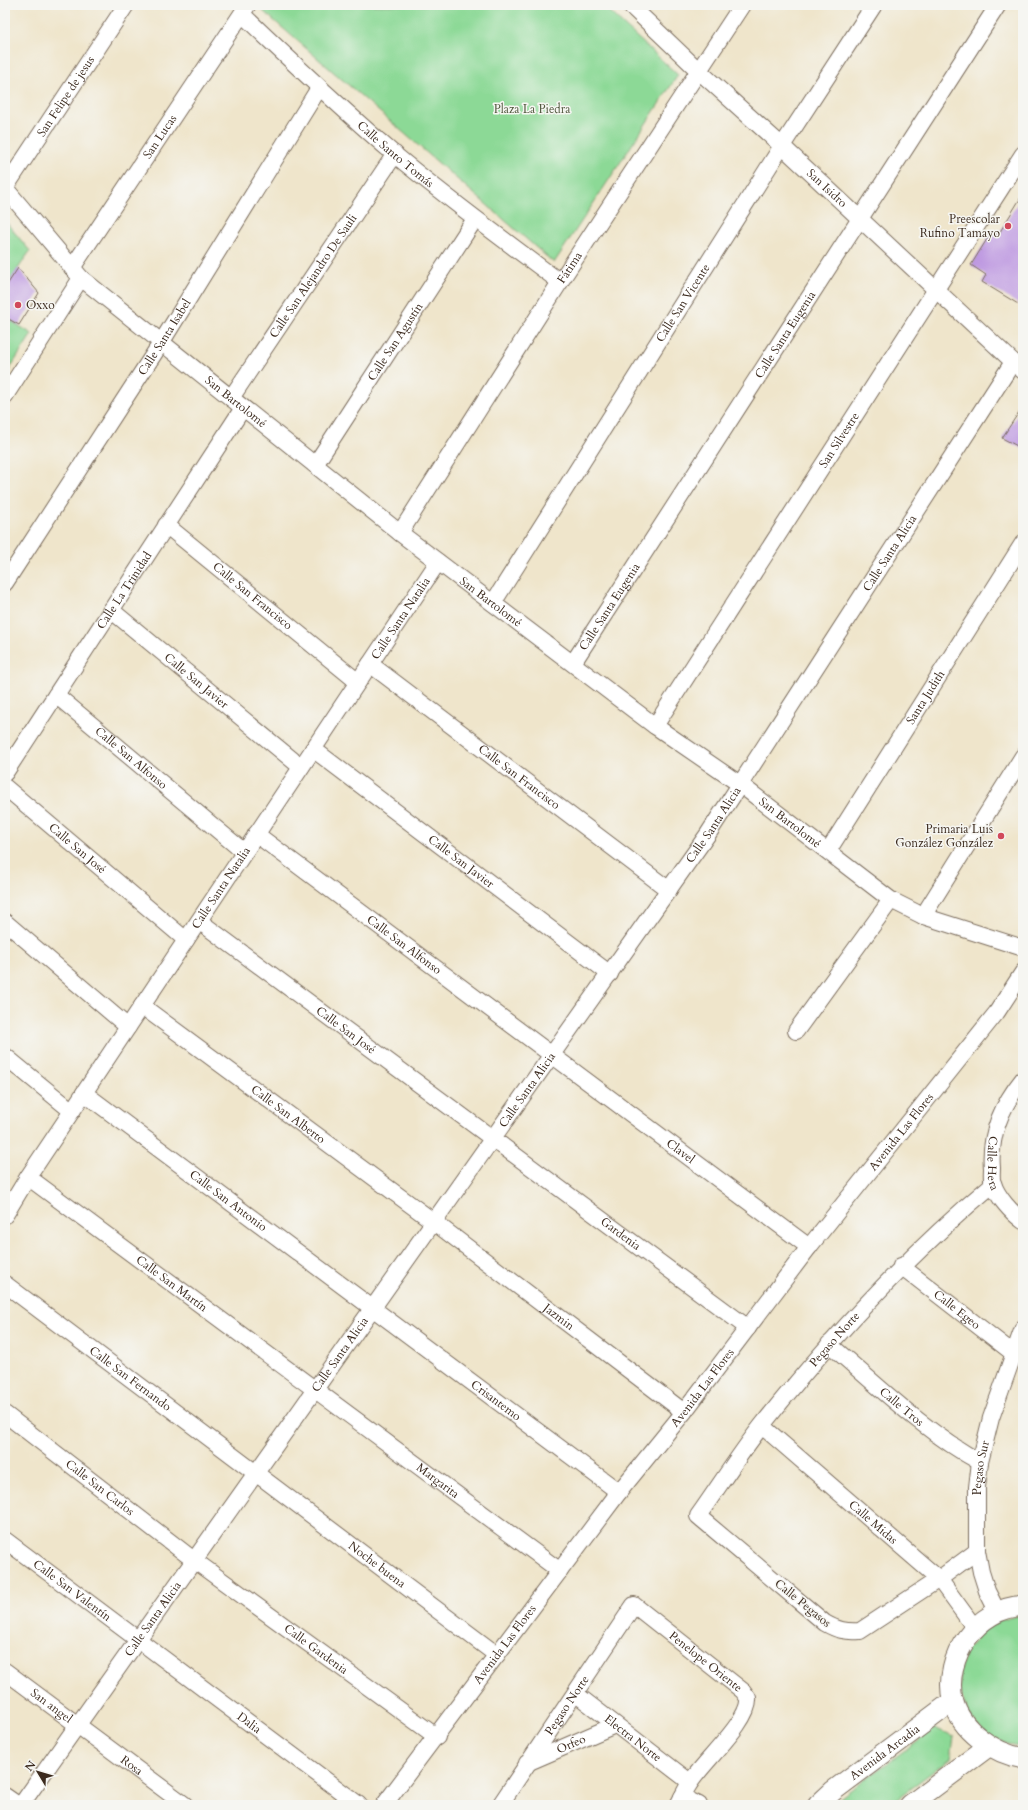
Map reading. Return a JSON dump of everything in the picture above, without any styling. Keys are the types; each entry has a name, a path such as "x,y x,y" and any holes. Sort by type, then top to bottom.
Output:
{"street":[{"name":"San Felipe de jesus","path":"5,188 126,5"},
{"name":"San Isidro","path":"630,5 1018,367"},
{"name":"Fátima","path":"400,533 560,282 742,5"},
{"name":"Calle San Vicente","path":"493,603 782,146 874,5"},
{"name":"Calle Santa Eugenia","path":"572,663 998,5"},
{"name":"Calle Santo Tomás","path":"245,10 320,88 395,154 476,219 560,282"},
{"name":"San Lucas","path":"5,396 76,273 245,10"},
{"name":"Calle Santa Isabel","path":"5,583 161,343 320,88"},
{"name":"Calle San Alejandro De Sauli","path":"237,403 395,154"},
{"name":"San Silvestre","path":"655,726 1023,154"},
{"name":"San Bartolomé","path":"5,188 76,273 161,343 400,533 655,726 741,785 828,850 891,900 923,916 1023,948"},
{"name":"Calle San Agustín","path":"315,465 476,219"},
{"name":"Calle Santa Alicia","path":"21,1805 669,890 741,785 1018,367"},
{"name":"Calle La Trinidad","path":"5,773 166,525 237,403"},
{"name":"Calle San Francisco","path":"166,525 358,682"},
{"name":"Santa Judith","path":"828,850 1023,543"},
{"name":"Calle Santa Natalia","path":"5,1215 11,1191 28,1177 438,562"},
{"name":"Calle San Javier","path":"111,610 302,767"},
{"name":"Calle San Francisco","path":"370,664 669,890"},
{"name":"Calle San Alfonso","path":"56,695 244,852"},
{"name":"Calle San Javier","path":"314,749 610,974"},
{"path":"923,916 1023,756"},
{"name":"Calle San José","path":"5,787 186,940"},
{"name":"Calle San Alfonso","path":"256,834 552,1055"},
{"path":"796,1030 891,900"},
{"name":"Calle San José","path":"199,921 493,1140"},
{"path":"5,922 128,1027"},
{"name":"Avenida Las Flores","path":"384,1805 437,1737 619,1492 684,1412 809,1247 998,1012 1023,972"},
{"name":"Calle San Alberto","path":"142,1006 434,1222"},
{"name":"Clavel","path":"552,1055 809,1247"},
{"path":"5,1056 72,1111"},
{"name":"Calle Hera","path":"1023,1078 1011,1093 1000,1114 993,1135 991,1159 993,1184 1006,1205 1023,1221"},
{"name":"Calle San Antonio","path":"84,1093 374,1308"},
{"name":"Gardenia","path":"493,1140 748,1328"},
{"name":"Calle San Martín","path":"28,1177 315,1391"},
{"name":"Pegaso Norte","path":"698,1516 762,1426 829,1344 901,1266 993,1184"},
{"name":"Jazmin","path":"434,1222 684,1412"},
{"name":"Calle Egeo","path":"901,1266 1013,1353"},
{"name":"Calle San Fernando","path":"5,1284 257,1473"},
{"name":"Crisantemo","path":"374,1308 619,1492"},
{"name":"Pegaso Sur","path":"997,1612 987,1591 981,1572 977,1551 977,1487 980,1462 991,1418 1023,1328"},
{"name":"Calle Tros","path":"829,1344 939,1436 980,1462"},
{"name":"Margarita","path":"315,1391 560,1571"},
{"name":"Calle San Carlos","path":"5,1414 195,1560"},
{"name":"Calle Midas","path":"762,1426 939,1579 974,1628"},
{"name":"Noche buena","path":"257,1473 497,1655"},
{"name":"Calle Pegasos","path":"698,1516 825,1623 850,1632 860,1631 939,1579 977,1551"},
{"name":"Calle San Valentín","path":"5,1540 139,1640"},
{"name":"Calle Gardenia","path":"195,1560 437,1737"},
{"name":"Pegaso Norte","path":"500,1805 527,1763 576,1694 634,1605"},
{"name":"Penelope Oriente","path":"634,1605 743,1691 748,1698 748,1709 732,1732 690,1782 680,1801"},
{"path":"1023,1606 1015,1606 997,1612 986,1617 974,1628 962,1646 954,1667 952,1682 953,1701 960,1716 969,1727 989,1746 1006,1754 1023,1758"},
{"name":"Dalia","path":"139,1640 359,1805"},
{"name":"San angel","path":"5,1671 78,1726"},
{"name":"Electra Norte","path":"576,1694 690,1782"},
{"name":"Avenida Arcadia","path":"818,1805 833,1791 953,1701"},
{"name":"Orfeo","path":"527,1763 615,1725"},
{"name":"Rosa","path":"78,1726 185,1805"},
{"path":"910,1805 989,1746"},
{"path":"5,1796 18,1805"},
{"path":"680,1801 699,1805"}],"green space":[{"name":"Plaza La Piedra","path":"267,5 602,5 678,75 554,263 263,11"},
{"path":"5,221 30,251 5,288"},
{"path":"5,317 32,334 5,376"},
{"path":"1023,1614 1023,1746 1006,1744 986,1734 970,1717 961,1696 959,1672 966,1650 990,1623"},
{"path":"935,1728 954,1737 951,1758 888,1805 830,1805"}],"building":[{"name":"Preescolar Rufino Tamayo","path":"1023,194 1023,307 982,282 986,275 971,265 992,231 998,235"},
{"name":"Oxxo","path":"18,268 39,293 19,325 5,317 5,288"},
{"path":"1023,406 1023,449 1002,438"}],"place":[{"name":"Preescolar Rufino Tamayo","path":"1008,226"},
{"name":"Oxxo","path":"18,305"},
{"name":"Primaria Luis González González","path":"1001,836"}]}
